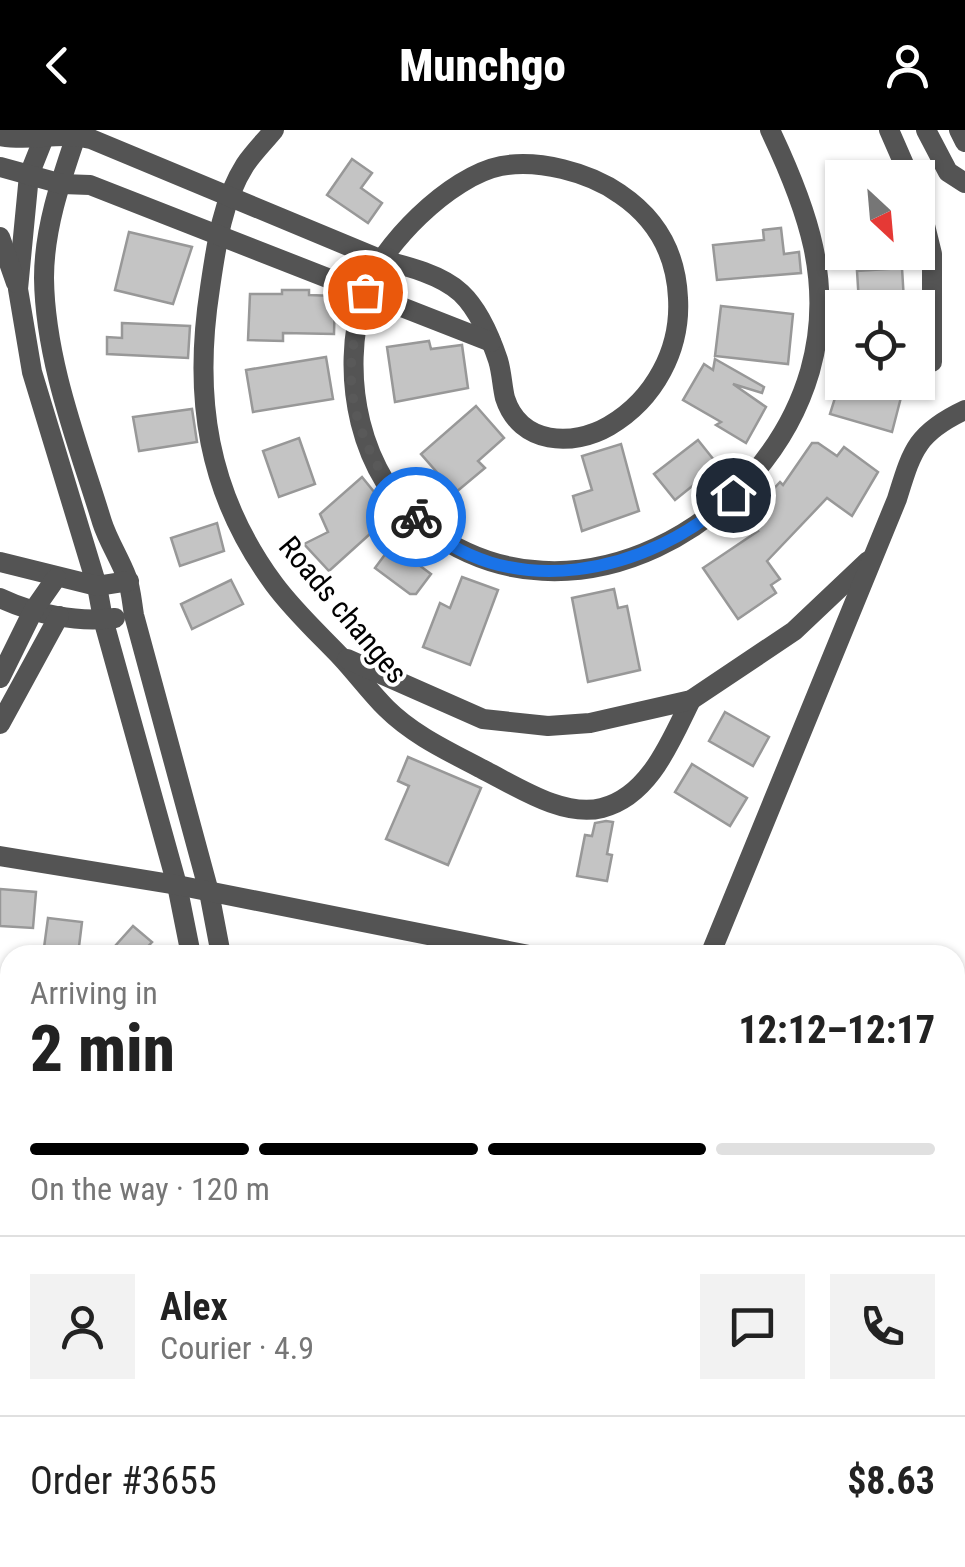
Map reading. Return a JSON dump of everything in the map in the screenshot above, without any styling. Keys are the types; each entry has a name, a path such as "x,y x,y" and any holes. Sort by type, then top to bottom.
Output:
{"street":[{"name":"Roads changes","path":"274,130 244,166 218,234 201,344 209,445 238,525 272,582 385,708 430,742 573,810 606,808 641,785 690,700"},
{"path":"11,135 77,132 105,137 231,196 382,260 411,268 460,292 491,342 506,402 520,422 536,435 557,440 581,439 610,426 637,405 668,361 680,324 677,274 665,240 640,208 604,183 536,164 498,166 429,206 382,260 365,292 351,371 371,456 388,484 428,529 472,555 528,571 574,571 634,557 674,540 711,517 756,474 791,418 810,368 818,310 816,254 807,214 770,130"},
{"path":"889,130 902,160"},
{"path":"926,130 948,172 965,183"},
{"path":"959,130 965,142"},
{"path":"77,132 51,216 46,247 44,278 49,330 62,394 104,529 128,581 219,945"},
{"path":"18,289 29,176 46,133"},
{"path":"0,167 62,184 90,185 491,342"},
{"path":"0,237 18,289 32,372 97,586 178,885 189,945"},
{"path":"714,945 874,556 912,450 935,428 965,410"},
{"path":"340,656 483,719 548,726 590,724 690,700 794,630 874,556"},
{"path":"128,581 97,586 7,563 0,596 33,611 59,616 103,619 134,615"},
{"path":"0,678 33,611 56,578"},
{"path":"0,724 59,616"},
{"path":"0,856 178,885 477,945"}],"building":[{"path":"352,159 372,173 361,188 382,203 368,223 327,195"},
{"path":"781,228 784,254 799,252 801,273 717,280 713,245 764,240 763,230"},
{"path":"129,232 192,247 173,304 115,290"},
{"path":"902,270 903,290 858,290 857,271"},
{"path":"282,290 309,290 309,295 335,296 334,334 283,333 283,341 248,340 250,294 282,294"},
{"path":"721,306 793,314 788,364 715,356"},
{"path":"122,323 190,326 188,358 107,354 107,337 122,338"},
{"path":"429,341 431,349 462,345 468,388 395,402 387,347"},
{"path":"326,357 333,399 253,412 246,370"},
{"path":"715,359 764,387 762,393 733,384 766,407 746,443 716,425 721,422 683,400 704,364 713,370"},
{"path":"834,400 900,400 892,432 830,414"},
{"path":"476,406 504,438 478,461 485,468 455,493 421,454"},
{"path":"192,409 197,442 139,451 133,417"},
{"path":"299,438 315,484 279,497 263,451"},
{"path":"698,440 722,470 700,488 696,483 675,500 654,474"},
{"path":"812,443 837,456 844,447 878,472 852,516 827,498 767,561 780,579 771,585 776,593 738,619 703,568 758,531 752,525 772,503 766,497 780,482 783,485"},
{"path":"621,444 639,511 582,531 573,496 592,490 582,456"},
{"path":"362,477 392,514 329,571 304,544 328,532 320,514"},
{"path":"217,523 224,551 180,566 171,538"},
{"path":"392,545 431,574 416,594 410,594 375,568"},
{"path":"462,577 498,590 470,665 423,647 440,603 450,608"},
{"path":"231,580 243,604 192,629 181,604"},
{"path":"614,589 618,608 627,606 640,670 588,682 572,598"},
{"path":"725,712 769,737 753,766 709,741"},
{"path":"408,757 481,788 448,865 386,839 409,786 398,781"},
{"path":"692,764 747,798 730,826 675,792"},
{"path":"613,822 607,881 577,876 585,835 592,836 595,823"},
{"path":"0,889 36,892 33,928 0,926"},
{"path":"48,918 82,922 79,945 44,945"},
{"path":"133,926 152,942 149,945 116,945"}],"way so far":[{"path":"365,292 351,371 358,409 371,456 416,517"}],"route":[{"path":"416,517 428,529 472,555 528,571 574,571 634,557 674,540 711,517 733,495"}]}
